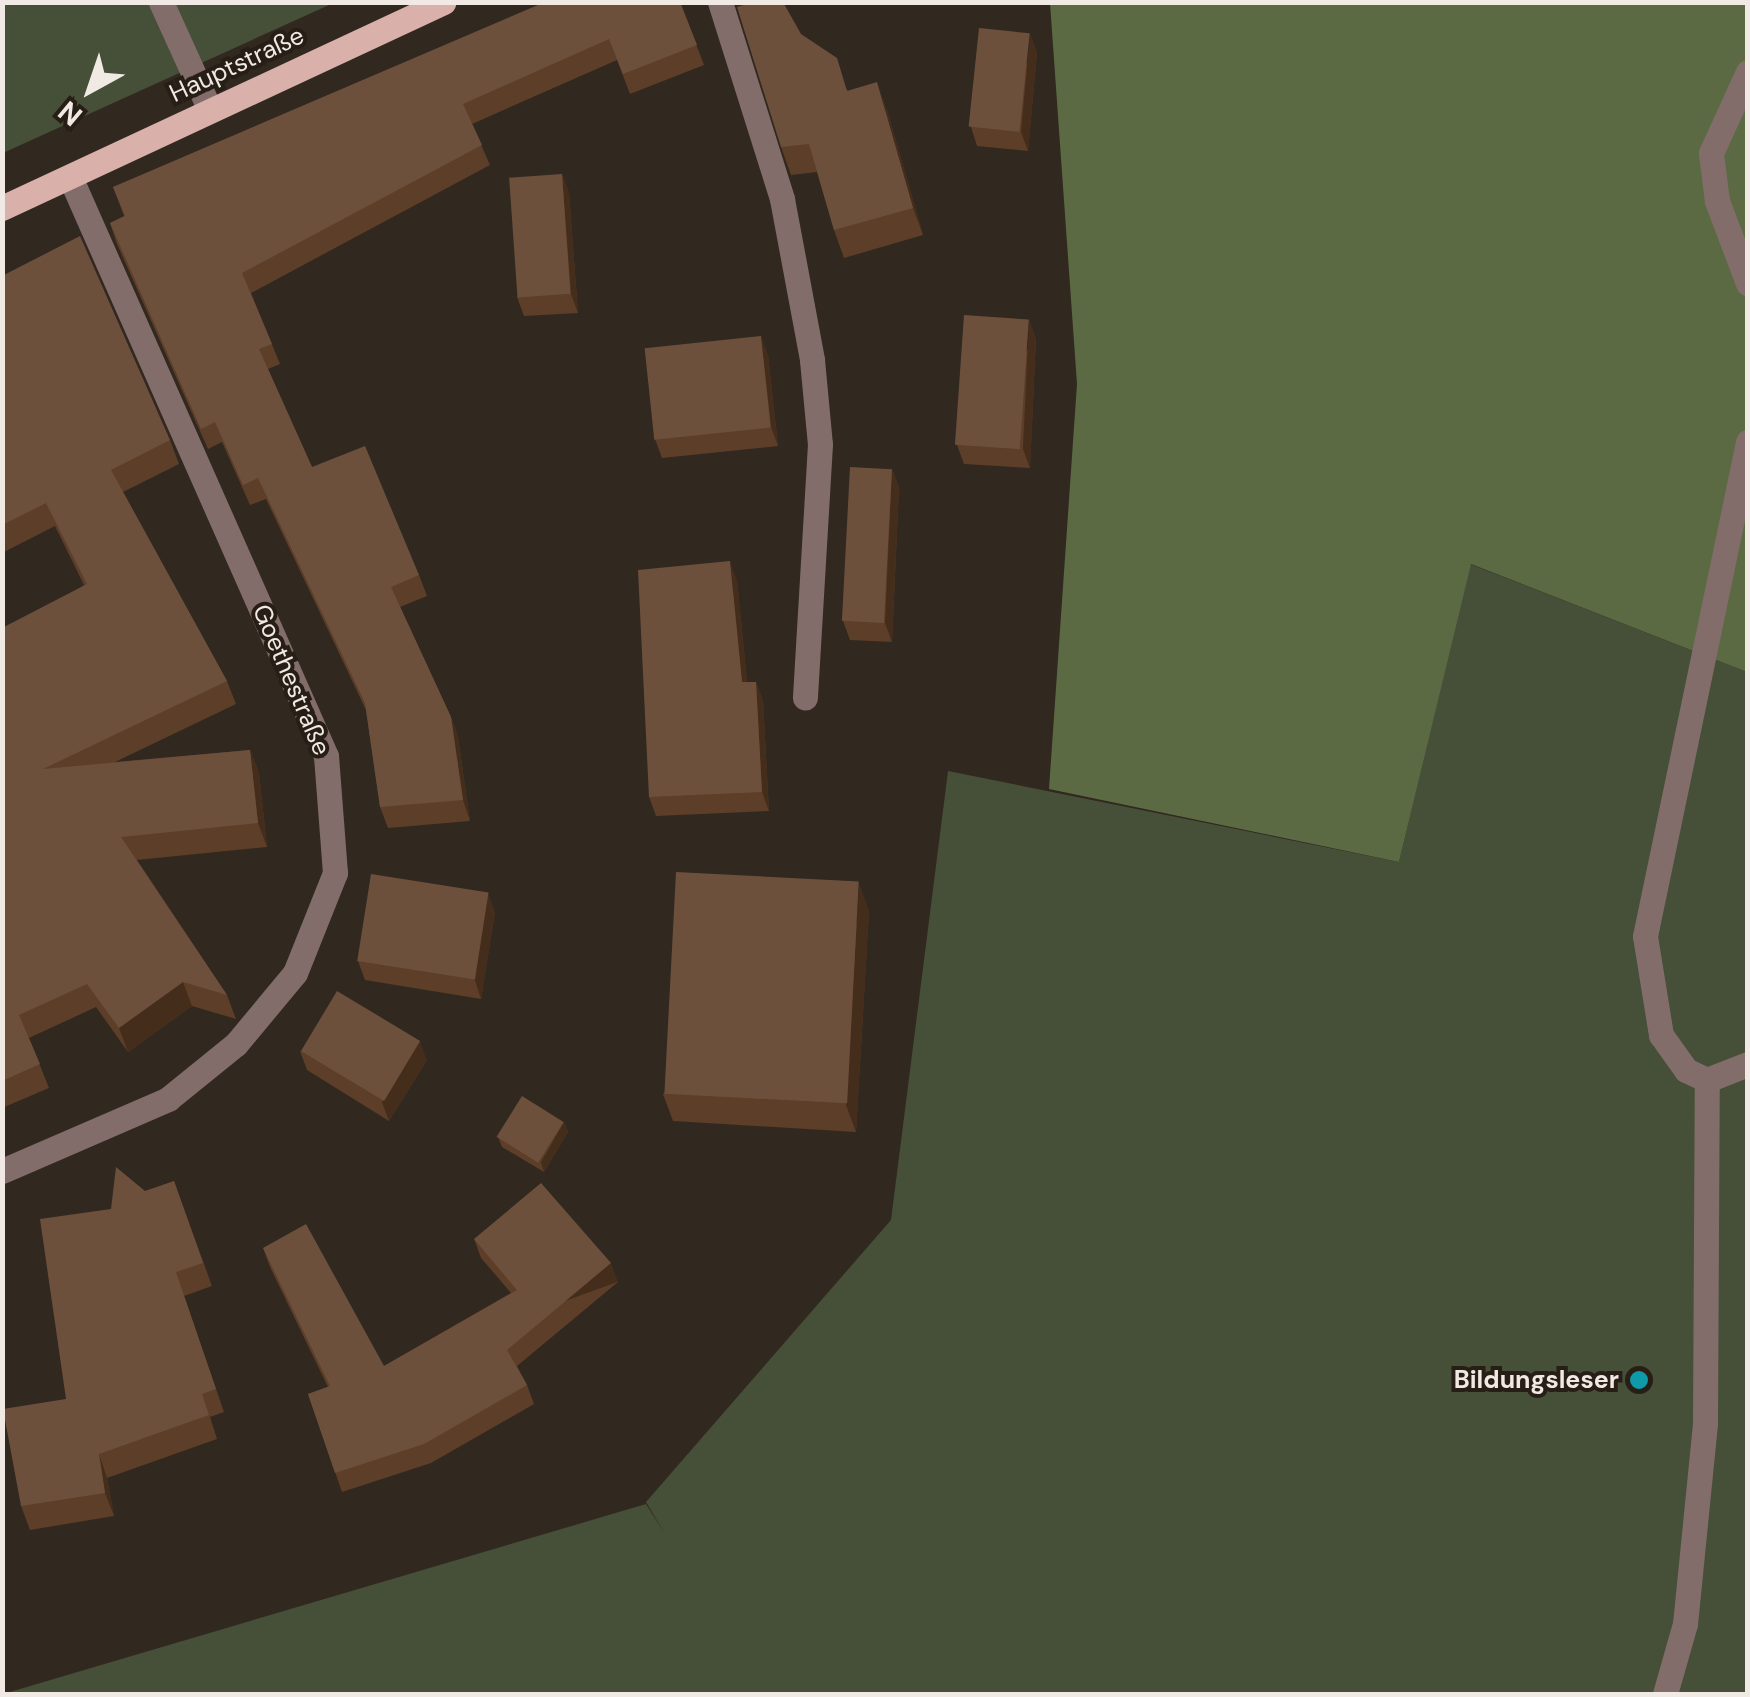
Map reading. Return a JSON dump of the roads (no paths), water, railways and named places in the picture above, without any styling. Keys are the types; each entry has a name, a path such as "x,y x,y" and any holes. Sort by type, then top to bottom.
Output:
{"main road":[{"name":"Hauptstraße","path":"2,208 443,2"}],"street":[{"path":"161,2 210,110"},
{"path":"720,2 782,199 812,360 820,444 805,698"},
{"path":"1748,72 1711,153 1716,201 1748,283"},
{"name":"Goethestraße","path":"2,1171 168,1099 236,1044 295,974 335,873 326,756 70,177"},
{"path":"1748,442 1645,936 1661,1035 1686,1070 1707,1080 1748,1064"},
{"path":"1665,1694 1685,1624 1705,1424 1707,1080"}],"place":[{"name":"Bildungsleser","path":"1639,1380"}]}
